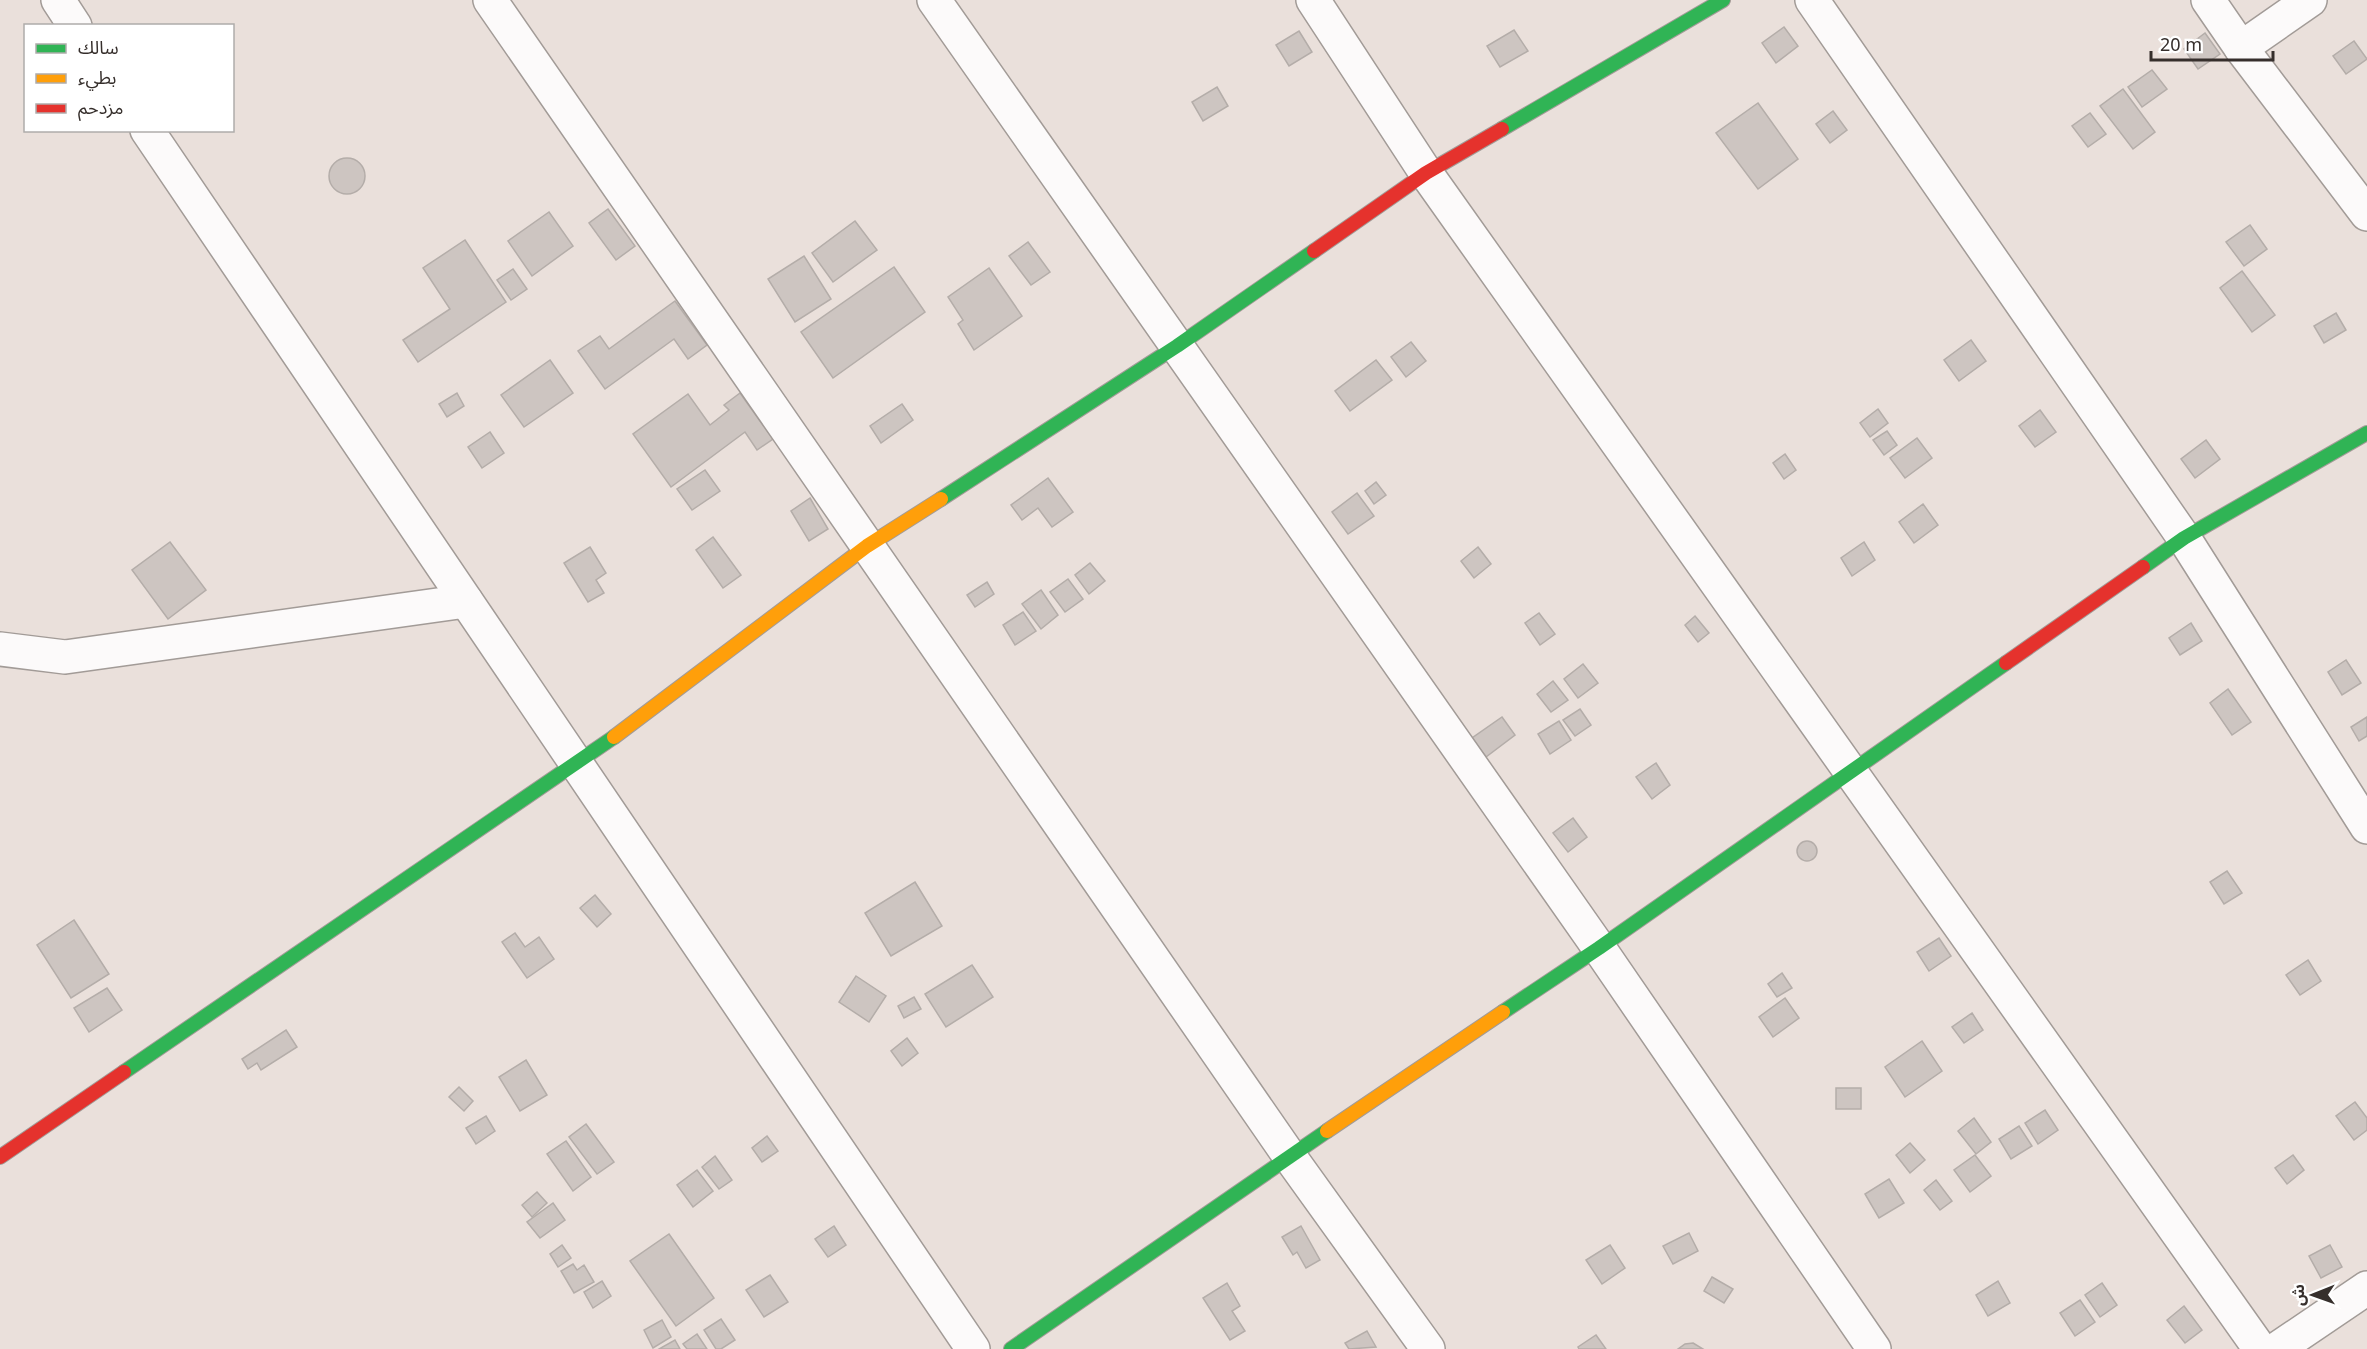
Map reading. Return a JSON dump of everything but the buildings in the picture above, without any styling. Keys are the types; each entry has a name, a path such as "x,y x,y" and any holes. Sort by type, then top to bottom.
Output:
{"street":[{"path":"58,0 74,24"},
{"path":"490,0 1290,1157 1428,1349"},
{"path":"934,0 1599,948 1874,1349"},
{"path":"1314,0 1426,173 2260,1349"},
{"path":"0,1157 577,764 867,546 1177,346 1426,173 1723,0"},
{"path":"1812,0 2184,538 2367,827"},
{"path":"2208,0 2241,48 2367,214"},
{"path":"2241,48 2310,0"},
{"path":"148,132 974,1349"},
{"path":"1011,1349 1434,1057 1599,948 2184,538 2367,433"},
{"path":"0,649 65,657 466,601"},
{"path":"2277,1349 2367,1288"}],"traffic: fast":[{"path":"1502,129 1723,0"},
{"path":"941,499 1177,346 1314,251"},
{"path":"2143,567 2184,538 2367,433"},
{"path":"1503,1012 1599,948 2006,663"},
{"path":"124,1072 614,737"},
{"path":"1011,1349 1327,1131"}],"traffic: slow":[{"path":"614,737 867,546 941,499"},
{"path":"1327,1131 1503,1012"}],"traffic: jam":[{"path":"1314,251 1426,173 1502,129"},
{"path":"2006,663 2143,567"},
{"path":"0,1157 124,1072"}]}
